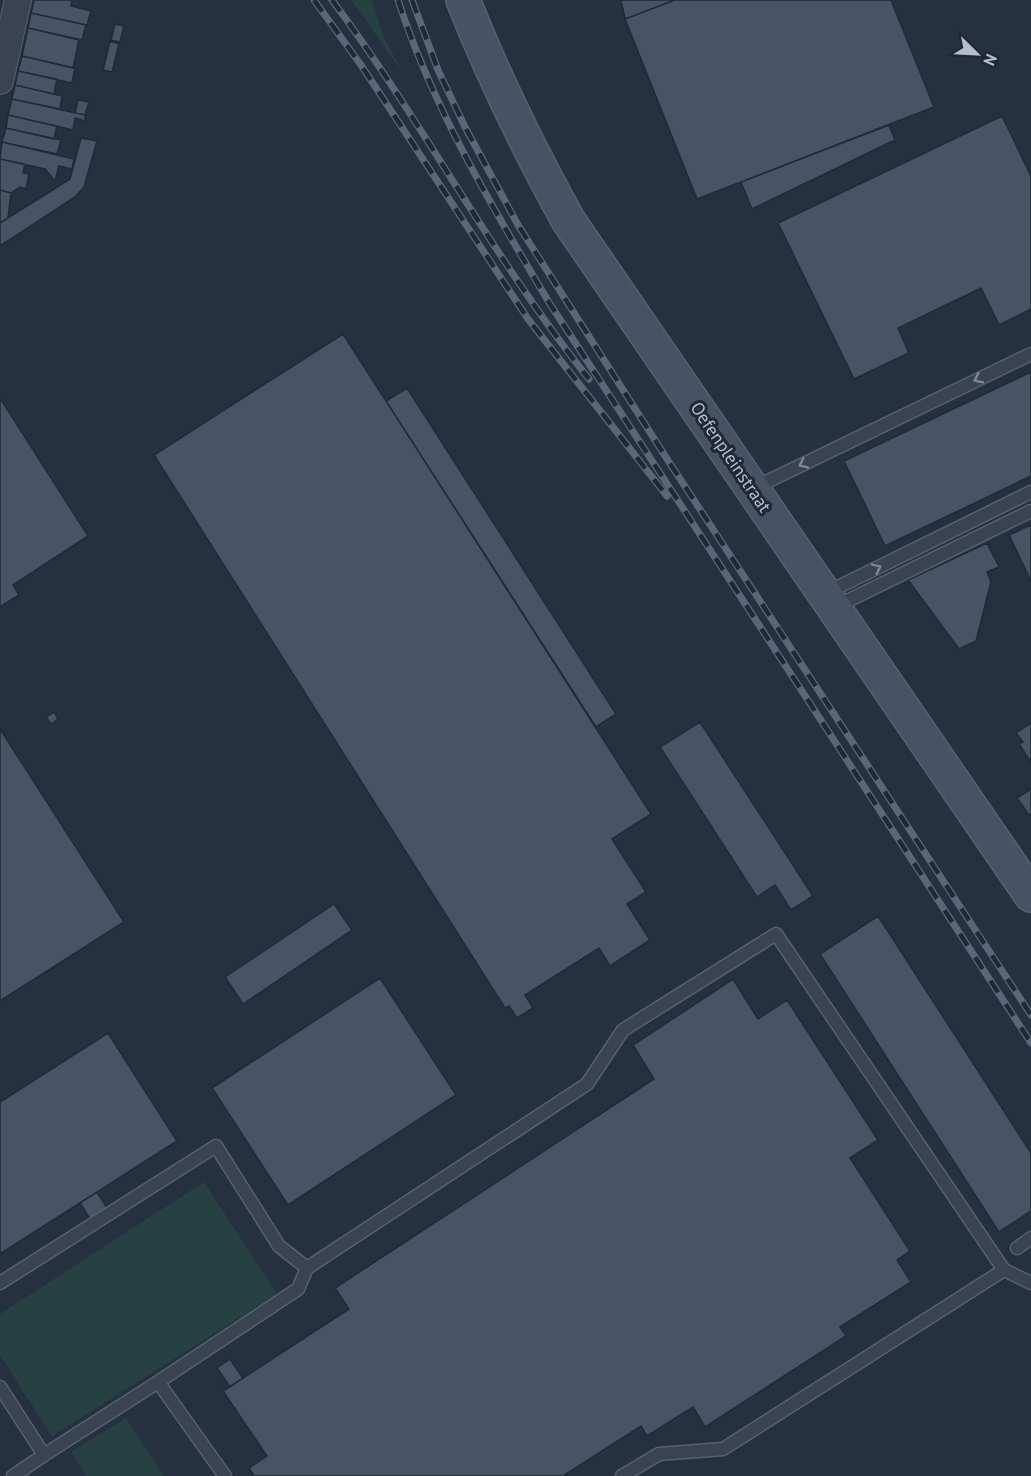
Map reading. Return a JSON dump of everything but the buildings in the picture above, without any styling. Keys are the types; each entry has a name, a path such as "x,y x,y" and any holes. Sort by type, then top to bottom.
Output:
{"street":[{"path":"0,81 6,33 18,0"},
{"name":"Oefenpleinstraat","path":"463,0 485,55 527,145 568,220 1031,895"}],"lane":[{"path":"753,489 1031,354"},
{"path":"829,601 1031,492"},
{"path":"829,601 1031,511"},
{"path":"13,1476 298,1289 307,1268 587,1084 623,1030 776,934 1004,1270 1031,1282"},
{"path":"0,1283 216,1146 279,1246 307,1268"},
{"path":"1017,1248 1031,1238"},
{"path":"622,1476 659,1454 723,1449 1004,1270"},
{"path":"158,1382 225,1476"},
{"path":"0,1387 44,1455"}],"green space":[{"path":"351,0 372,0 385,40 404,74"},
{"path":"204,1182 277,1294 52,1436 0,1355 0,1314"},
{"path":"126,1418 164,1476 86,1476 71,1452"}],"railway":[{"path":"314,0 361,65 528,319 667,496"},
{"path":"332,0 397,94 522,287 554,334 589,379"},
{"path":"398,0 412,40 446,118 486,194 550,304 1031,1043"},
{"path":"412,0 438,70 465,127 518,225 669,462 1031,1015"}]}
